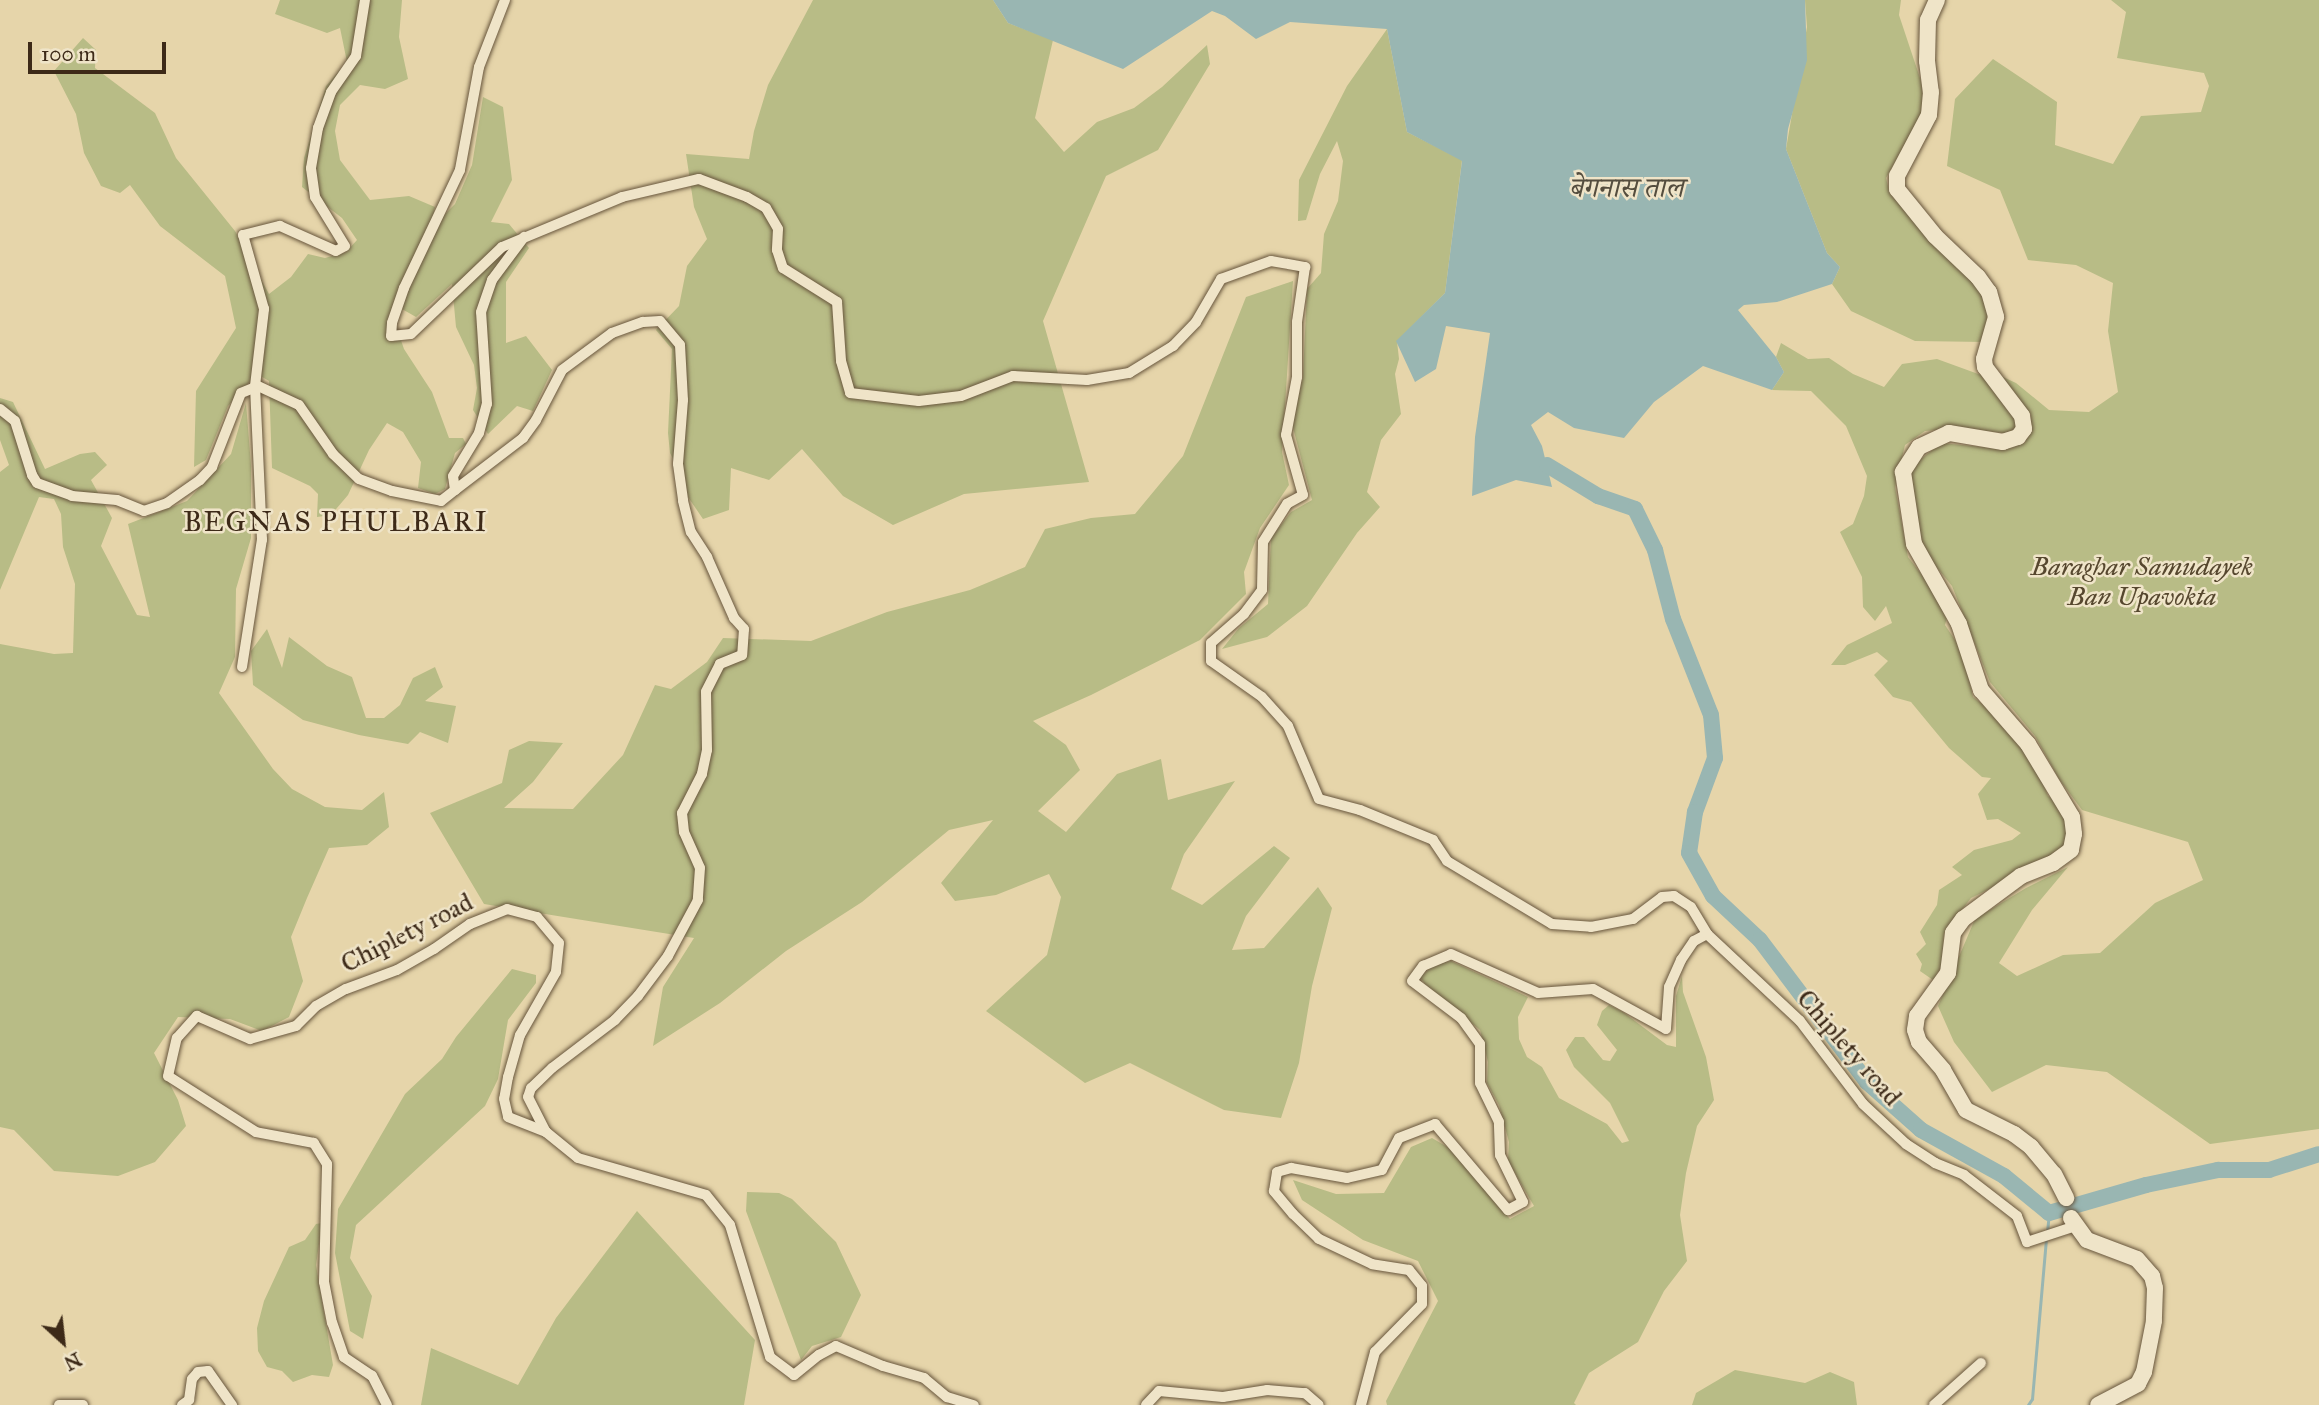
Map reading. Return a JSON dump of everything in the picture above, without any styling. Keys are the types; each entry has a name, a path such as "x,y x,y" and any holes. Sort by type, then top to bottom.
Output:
{"main road":[{"path":"1937,0 1928,20 1927,61 1931,92 1929,115 1897,176 1897,189 1935,236 1978,277 1989,292 1996,317 1984,359 1985,367 2022,416 2024,429 2018,437 2003,442 1949,433 1919,447 1903,472 1914,544 1959,624 1980,690 2028,744 2072,817 2074,834 2071,850 2053,863 2021,876 1963,919 1953,933 1948,973 1917,1016 1915,1030 1919,1042 1943,1070 1966,1110 2014,1134 2031,1147 2054,1174 2066,1198"},
{"path":"2073,1222 2087,1240 2137,1259 2152,1276 2155,1288 2154,1321 2144,1372 2138,1384 2098,1405"}],"street":[{"path":"242,667 262,540 260,457 254,386 264,309 243,235 280,226 336,251 345,246 315,197 311,168 318,128 331,92 356,56 365,0"},
{"path":"505,0 479,67 460,170 404,288 392,323 391,336 411,334 502,247 524,237"},
{"name":"Chiplety road","path":"524,237 622,197 699,179 747,197 766,208 778,229 777,250 783,268 837,302 841,361 850,393 919,401 961,396 1013,376 1087,380 1129,373 1173,346 1196,322 1221,279 1271,261 1305,267 1297,322 1297,377 1286,435 1303,495 1287,504 1263,542 1262,590 1244,614 1211,643 1211,661 1262,697 1288,726 1319,800 1360,810 1433,840 1447,861 1552,924 1591,927 1633,919 1662,897 1674,896 1691,907 1707,934 1800,1021 1863,1104 1906,1144 1935,1163 1964,1175 2017,1216 2027,1242 2073,1222"},
{"path":"455,490 453,475 479,433 487,404 481,312 492,279 524,237"},
{"path":"254,386 293,400 333,454 359,479 392,491 436,501 447,498 523,438 536,420 562,370 612,333 643,322 660,321 680,345 683,400 678,464 683,501 691,533 707,557 734,618 744,629 742,655 720,664 706,692 707,750 702,774 682,813 684,832 700,868 698,900 668,956 638,996 615,1020 552,1068 531,1088 528,1097 546,1132"},
{"path":"0,409 15,421 37,483 72,496 117,500 144,511 167,503 200,480 212,467 242,393 254,386"},
{"name":"Chiplety road","path":"387,1405 372,1376 344,1357 332,1323 324,1282 327,1164 314,1143 256,1132 168,1076 177,1038 197,1016 250,1039 296,1026 316,1006 346,989 397,970 470,924 507,909 537,917 559,943 556,972 520,1035 504,1099 508,1117 546,1132 578,1158 706,1195 730,1225 770,1357 794,1375 819,1354 836,1346 883,1366 924,1378 947,1397 974,1405"},
{"path":"1361,1405 1375,1352 1422,1304 1422,1286 1409,1270 1372,1264 1319,1238 1293,1214 1274,1191 1277,1172 1291,1168 1347,1178 1382,1170 1399,1138 1435,1124 1508,1210 1523,1202 1500,1155 1499,1122 1480,1083 1480,1044 1461,1018 1412,981 1423,966 1451,954 1538,993 1593,989 1666,1029 1669,987 1681,960 1694,941 1707,934"},
{"path":"2066,1198 2073,1222"},
{"path":"1934,1405 1981,1363"},
{"path":"182,1405 189,1400 191,1379 198,1372 208,1371 232,1405"},
{"path":"1146,1405 1159,1391 1223,1397 1267,1390 1305,1393 1319,1405"},
{"path":"59,1405 83,1405"}],"green space":[{"path":"280,0 402,0 399,37 408,79 385,89 360,85 340,105 335,131 340,160 370,200 409,196 435,207 431,228 455,204 472,165 483,97 503,107 512,180 491,222 509,224 529,248 506,282 506,343 526,336 552,370 533,411 517,406 488,434 473,410 477,388 474,365 456,327 452,284 416,317 402,309 396,326 404,349 432,392 449,438 463,438 466,444 455,453 445,489 435,494 418,488 421,462 403,432 387,423 369,450 348,495 331,515 317,517 318,494 310,486 272,468 269,381 257,374 228,406 206,460 194,467 196,391 236,328 225,276 160,226 130,185 120,193 101,186 84,153 76,114 54,71 83,38 96,50 95,68 155,113 176,158 235,231 269,294 291,277 308,254 325,258 346,252 357,240 342,218 302,187 304,158 326,86 347,62 340,28 327,33 275,14"},
{"path":"813,0 993,0 1008,23 1053,40 1035,118 1064,152 1097,122 1134,108 1162,87 1207,45 1210,64 1158,150 1106,176 1043,321 1089,482 964,494 893,525 843,496 802,449 769,480 731,468 729,510 703,519 688,497 684,480 670,453 668,433 672,349 656,330 679,306 687,266 707,239 694,207 686,154 749,159 754,131 768,85"},
{"path":"1805,0 1901,0 1899,15 1925,93 1921,115 1886,178 1890,194 1983,290 1993,322 1985,342 1915,341 1851,311 1832,284 1840,267 1827,253 1786,149 1807,27"},
{"name":"Baraghar Samudayek Ban Upavokta","path":"2111,0 2319,0 2319,1129 2210,1144 2107,1072 2046,1065 1992,1092 1954,1042 1938,1006 1975,919 2026,888 2068,867 2032,910 1999,963 2017,976 2063,955 2100,953 2155,903 2203,880 2188,842 2082,810 2059,779 2035,736 1990,682 1952,586 1926,554 1909,506 1911,467 1941,443 1993,448 2025,443 2031,415 2003,377 2016,383 2049,410 2089,412 2118,392 2108,331 2113,283 2076,265 2028,260 2000,190 1947,166 1955,99 1993,59 2057,102 2055,145 2113,164 2141,116 2201,112 2209,86 2204,73 2117,58 2126,12"},
{"path":"1387,29 1407,132 1462,160 1445,293 1397,341 1399,359 1395,374 1401,414 1381,440 1367,492 1380,507 1357,533 1307,606 1267,637 1222,649 1239,628 1268,604 1271,538 1291,512 1312,500 1292,424 1303,376 1307,289 1321,273 1324,234 1338,201 1343,161 1337,141 1320,174 1306,220 1298,221 1299,180 1347,86"},
{"path":"1293,281 1282,452 1289,485 1260,528 1244,572 1246,594 1200,640 1033,721 1066,745 1080,770 1038,811 1066,832 1117,774 1161,759 1168,800 1235,781 1184,854 1171,889 1202,905 1274,846 1290,858 1246,916 1232,950 1264,948 1318,887 1332,908 1312,986 1299,1063 1281,1118 1224,1110 1130,1063 1085,1083 986,1011 1047,955 1061,897 1049,874 996,895 955,901 941,883 993,820 949,830 862,902 786,951 720,1003 653,1046 663,987 694,938 484,904 430,813 502,783 509,750 529,741 563,743 533,782 504,808 573,809 623,755 655,685 671,689 707,662 723,638 811,641 887,612 970,590 1025,567 1045,529 1091,518 1135,514 1183,456 1246,297"},
{"path":"1781,343 1808,359 1829,358 1853,374 1884,387 1902,364 1937,359 1981,375 2017,419 2013,434 1957,428 1925,431 1905,445 1895,487 1908,557 1949,610 1945,625 1963,652 1973,697 2009,724 2034,760 2048,796 2063,807 2072,843 2060,855 1971,898 1944,933 1942,966 1933,980 1920,971 1922,964 1916,954 1926,944 1920,932 1937,905 1939,890 1962,875 1952,867 1974,850 2012,840 2021,833 1998,819 1987,820 1978,794 1991,778 1982,777 1949,748 1911,702 1893,697 1874,675 1888,661 1877,652 1845,665 1831,665 1847,645 1892,623 1886,606 1875,621 1863,607 1862,577 1840,532 1853,524 1864,496 1867,476 1846,426 1811,391 1772,390 1784,372 1776,357"},
{"path":"0,398 13,402 45,469 80,454 95,452 107,465 91,480 112,518 101,546 137,615 150,617 128,524 187,501 231,454 246,403 251,465 251,538 236,589 235,657 219,693 273,769 292,789 325,807 362,810 384,792 389,827 367,845 329,848 307,898 291,937 303,981 289,1017 262,1031 230,1019 178,1017 154,1053 178,1100 186,1126 155,1162 118,1176 54,1171 14,1130 0,1127 0,644 54,654 73,653 75,584 63,547 61,514 54,499 39,497 0,590 0,472 9,465 0,440"},
{"path":"267,629 282,668 289,637 327,666 352,677 366,718 384,718 400,705 413,678 435,667 443,687 425,701 456,706 448,743 420,732 408,744 359,735 303,720 253,685 251,651"},
{"path":"1451,961 1528,997 1518,1017 1519,1039 1527,1057 1542,1067 1559,1098 1607,1124 1622,1143 1629,1141 1610,1103 1574,1067 1566,1050 1575,1037 1584,1037 1603,1060 1610,1061 1617,1050 1597,1025 1602,1011 1609,1005 1623,1012 1667,1045 1676,1047 1676,996 1682,976 1683,992 1706,1057 1714,1100 1697,1126 1686,1173 1680,1215 1687,1261 1664,1291 1638,1342 1589,1373 1574,1403 1576,1405 1387,1405 1386,1401 1438,1301 1418,1261 1363,1240 1302,1200 1293,1180 1336,1194 1384,1193 1411,1147 1432,1138 1449,1148 1510,1219 1534,1206 1508,1161 1509,1142 1499,1105 1487,1083 1488,1062 1480,1030 1420,977 1435,964"},
{"path":"512,969 536,975 536,983 508,1020 498,1079 485,1106 356,1225 350,1258 372,1296 363,1339 350,1331 335,1253 338,1209 405,1094 442,1059 456,1037"},
{"path":"747,1192 779,1193 792,1199 836,1242 861,1295 841,1337 812,1346 801,1360 746,1211"},
{"path":"637,1211 755,1340 744,1405 421,1405 431,1348 518,1385 556,1318"},
{"path":"322,1223 316,1265 333,1365 329,1377 312,1375 293,1382 282,1371 267,1367 258,1351 257,1328 264,1301 289,1247 305,1240 316,1224"},
{"path":"1735,1370 1805,1383 1830,1372 1854,1382 1857,1405 1692,1405 1696,1393"}],"water":[{"name":"बेगनास ताल","path":"993,0 1805,0 1807,60 1788,129 1786,149 1827,253 1840,267 1832,284 1777,302 1744,305 1738,310 1776,357 1784,372 1772,390 1703,366 1654,402 1624,438 1574,428 1548,412 1531,425 1542,446 1552,487 1516,480 1472,496 1475,437 1490,333 1446,326 1436,369 1415,382 1396,341 1445,293 1462,161 1407,132 1387,29 1290,22 1256,39 1225,16 1212,11 1123,69 1008,23"}],"waterway":[{"path":"1547,465 1598,496 1635,509 1655,550 1673,619 1711,715 1715,758 1695,812 1689,853 1713,896 1760,940 1867,1082 1921,1130 2004,1176 2049,1213 2146,1185 2218,1170 2269,1170 2319,1154"},
{"path":"2047,1232 2049,1213"},
{"path":"2028,1405 2032,1399 2046,1238"}],"district":[{"name":"BEGNAS PHULBARI","path":"336,522"}]}
